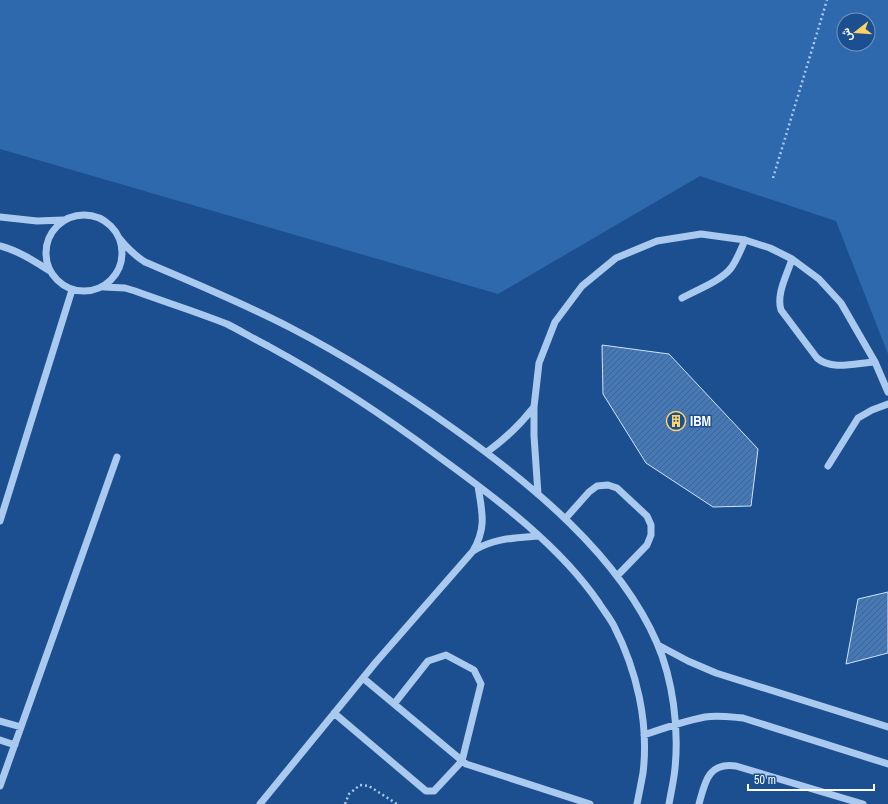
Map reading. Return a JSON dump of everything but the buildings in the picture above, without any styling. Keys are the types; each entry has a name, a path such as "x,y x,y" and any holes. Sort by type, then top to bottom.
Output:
{"street":[{"path":"0,217 37,221 63,220 84,214 95,216 105,221 114,229 126,248 135,256 145,262 290,327 340,355 394,388 487,452 538,494 565,519 617,576 640,609 658,645 670,684 676,724 675,768 669,804"},
{"path":"63,220 55,228 49,238 46,249 46,260 55,279 63,286 72,290 83,292 94,291 104,287 112,280 119,270 122,260 122,249 119,238"},
{"path":"538,494 534,436 534,407 539,363 555,322 582,286 616,258 657,241 701,234 745,240 770,248 792,259 819,279 841,303 875,362 888,392"},
{"path":"682,298 724,275 731,268 745,240"},
{"path":"0,246 11,249 29,258 50,271"},
{"path":"792,259 780,294 779,304 781,310 817,358 822,363 836,366 875,362"},
{"path":"104,287 135,290 227,325 292,359 354,397 415,439 478,486 538,536 566,562 591,592 614,624 631,666 640,696 644,735 643,772 637,804"},
{"path":"0,522 72,290"},
{"path":"828,466 858,418 872,410 888,404"},
{"path":"487,452 505,439 521,424 534,407"},
{"path":"0,786 117,457"},
{"path":"565,519 589,492 597,486 608,485 617,488 647,516 651,525 651,536 648,545 617,576"},
{"path":"260,804 363,678 473,551 482,530 483,519 478,486"},
{"path":"473,551 494,541 538,536"},
{"path":"658,645 688,661 716,673 888,728"},
{"path":"334,713 426,791 434,791 462,761 481,684 474,670 446,655 428,661 394,704"},
{"path":"363,678 466,764 590,804"},
{"path":"644,735 676,724 707,717 725,716 743,718 888,764"},
{"path":"0,721 21,727"},
{"path":"0,740 15,745"},
{"path":"699,804 709,774 717,768 726,765 736,766 863,804"}],"path":[{"path":"773,178 827,0"},
{"path":"345,804 349,794 360,785 369,786 397,804"}],"shaded area":[{"path":"0,0 888,0 888,354 836,221 700,176 498,294 0,149"}],"place":[{"name":"IBM","path":"676,421"}]}
